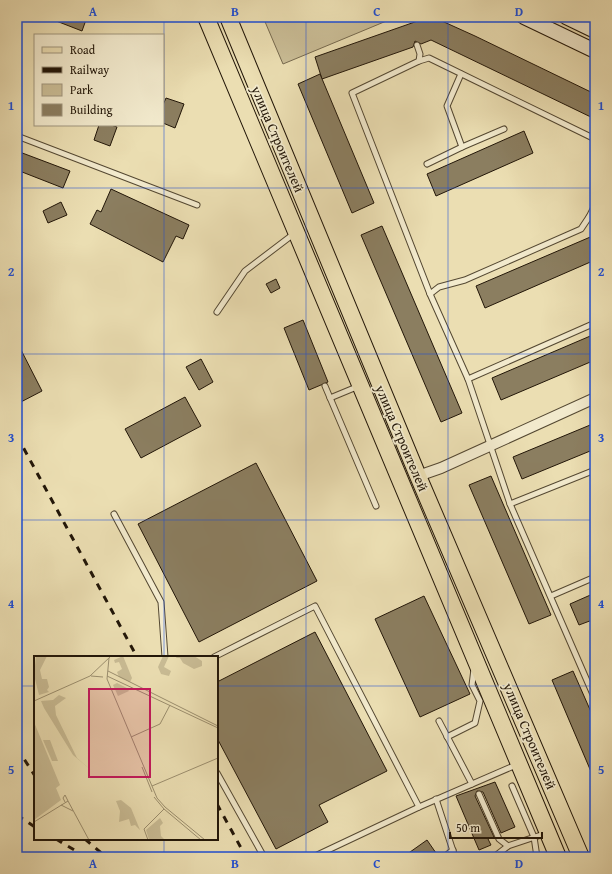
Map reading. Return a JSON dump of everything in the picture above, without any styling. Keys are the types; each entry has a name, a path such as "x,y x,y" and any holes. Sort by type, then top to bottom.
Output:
{"main road":[{"name":"улица Строителей","path":"206,17 400,483 520,763 541,835 558,857"},
{"name":"улица Строителей","path":"228,17 418,476 581,857"},
{"path":"294,228 310,216"},
{"path":"319,288 337,281"},
{"path":"400,483 418,476"},
{"path":"520,763 538,755"}],"street":[{"path":"524,17 595,51"},
{"path":"566,17 595,31"},
{"path":"418,476 595,398"}],"lane":[{"path":"417,45 420,54 418,61"},
{"path":"595,139 429,58 418,61 352,93 430,294 468,379 510,504 595,699"},
{"path":"461,74 447,106 462,147"},
{"path":"427,164 504,129"},
{"path":"17,136 196,205"},
{"path":"430,294 439,287 465,280 581,229 595,205"},
{"path":"589,217 595,220"},
{"path":"217,312 245,271 294,228"},
{"path":"468,379 595,322"},
{"path":"330,398 360,385"},
{"path":"325,386 376,506"},
{"path":"510,504 595,470"},
{"path":"114,514 161,602 165,656"},
{"path":"551,596 595,577"},
{"path":"216,656 315,606 419,807"},
{"path":"447,737 475,723 480,701 472,685 475,658"},
{"path":"439,721 472,784"},
{"path":"313,857 436,799 520,763"},
{"path":"218,775 264,857"},
{"path":"512,786 541,835 537,857"},
{"path":"479,794 499,839 508,846"},
{"path":"436,799 456,857"},
{"path":"494,857 508,846 541,835"},
{"path":"444,857 453,850"}],"green space":[{"path":"263,17 396,17 283,64"}],"building":[{"path":"46,17 87,17 82,31"},
{"path":"429,17 433,17 475,36 595,94 595,119 431,40 421,44 415,41 413,47 322,79 315,57"},
{"path":"320,74 374,203 352,213 298,84"},
{"path":"166,98 184,104 175,128 164,123 164,103"},
{"path":"99,126 117,127 110,146 94,140"},
{"path":"524,131 533,153 436,196 427,174"},
{"path":"17,151 70,171 63,188 17,170"},
{"path":"111,189 189,225 183,239 176,236 163,262 90,224 97,210 101,212"},
{"path":"61,202 67,215 48,223 43,211"},
{"path":"382,226 462,413 441,422 361,235"},
{"path":"595,235 595,260 485,308 476,286"},
{"path":"276,279 280,288 271,293 266,284"},
{"path":"303,320 328,382 309,390 284,328"},
{"path":"595,334 595,360 501,400 492,378"},
{"path":"17,342 42,391 17,404"},
{"path":"201,359 213,382 199,390 186,367"},
{"path":"185,397 201,426 141,458 125,429"},
{"path":"595,423 595,449 522,479 513,457"},
{"path":"256,463 317,581 199,642 138,524"},
{"path":"491,476 551,615 529,624 469,485"},
{"path":"595,593 595,619 579,625 570,604"},
{"path":"424,596 470,694 420,717 375,619"},
{"path":"315,632 387,771 319,805 328,822 276,849 218,740 218,681"},
{"path":"573,671 595,721 595,781 552,680"},
{"path":"495,782 515,827 501,833 483,792 477,791 475,796 494,837 488,839 491,845 479,850 456,796"},
{"path":"427,840 436,853 429,857 403,857"}],"railway":[{"path":"17,436 136,656"},
{"path":"17,748 34,774"},
{"path":"218,806 246,857"},
{"path":"17,815 34,826"},
{"path":"58,840 86,857"},
{"path":"86,840 106,857"}]}
